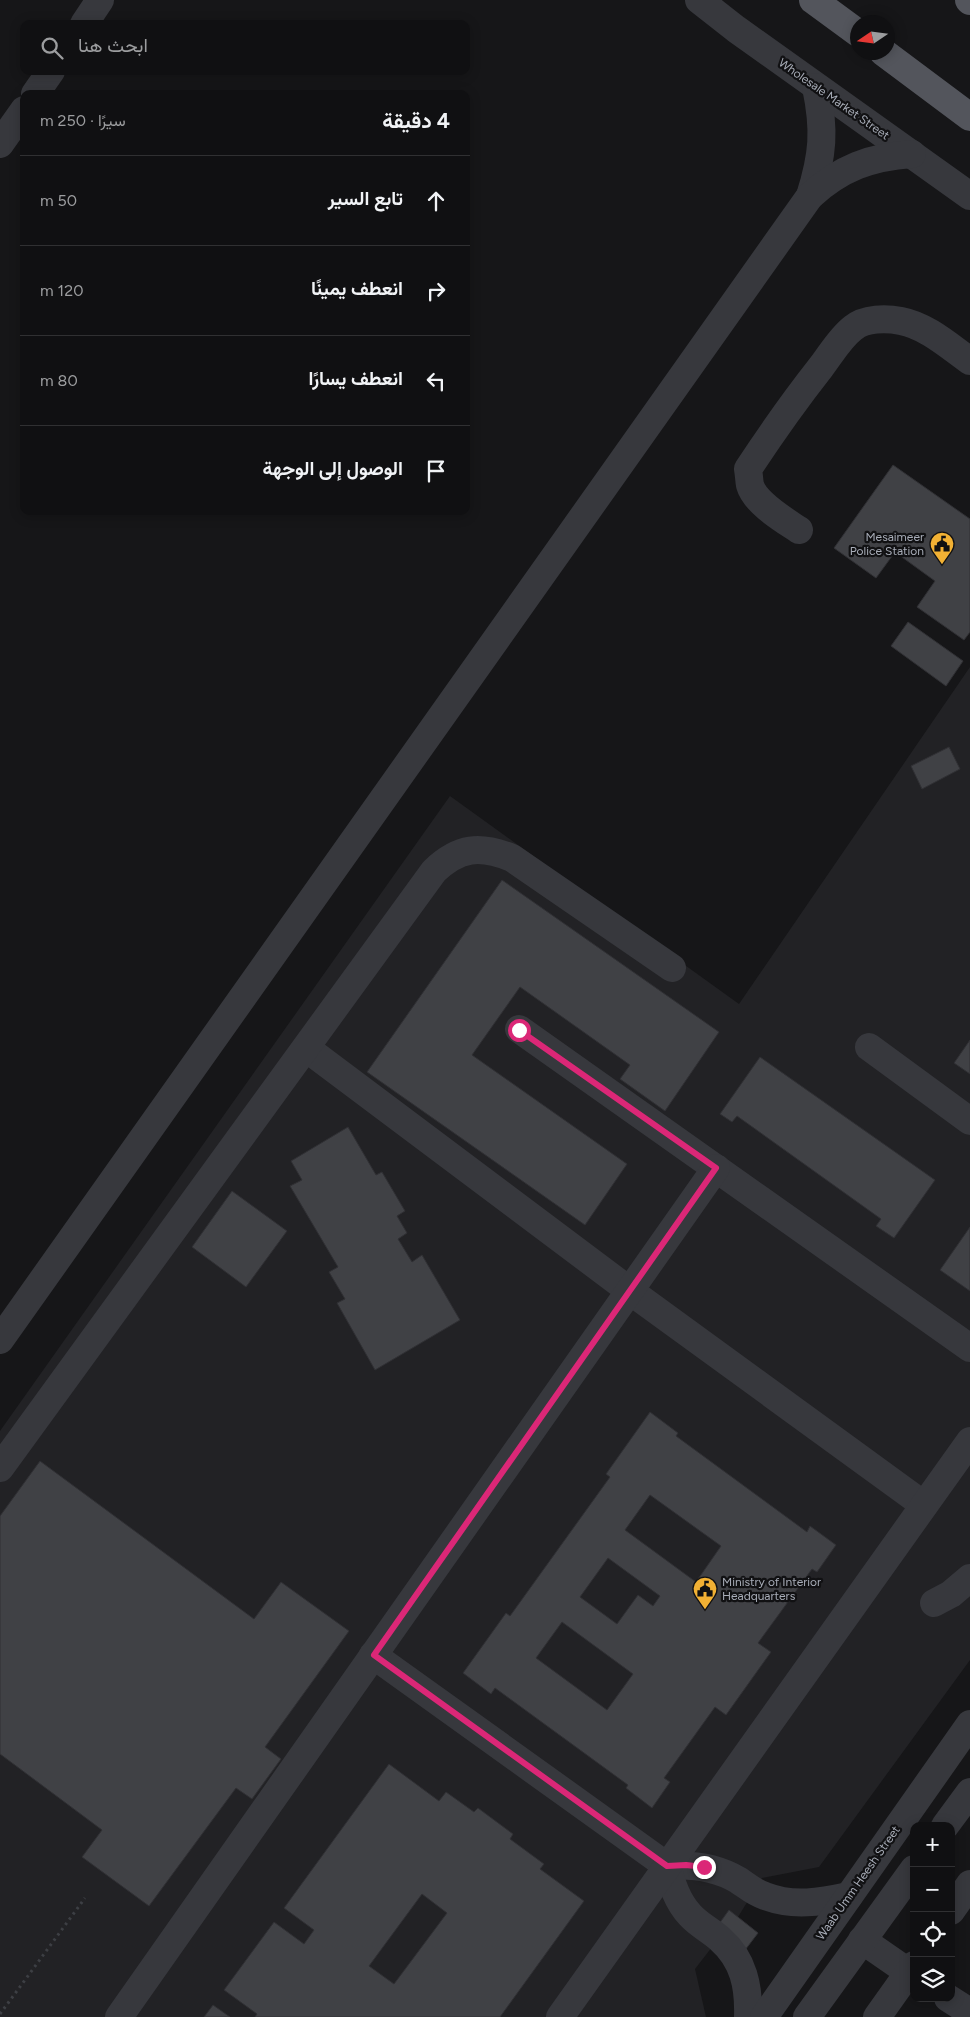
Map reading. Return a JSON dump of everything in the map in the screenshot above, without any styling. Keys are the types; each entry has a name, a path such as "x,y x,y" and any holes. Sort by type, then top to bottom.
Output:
{"main road":[{"path":"813,0 850,27"},
{"path":"894,60 970,117"}],"street":[{"path":"87,20 100,0"},
{"name":"Wholesale Market Street","path":"699,0 816,87 970,196"},
{"path":"38,90 48,75"},
{"path":"810,196 818,170 822,142 822,114 816,87"},
{"path":"0,144 20,116"},
{"path":"0,1340 810,196 832,178 856,165 874,159 912,154"},
{"path":"799,530 771,511 759,498 750,487 748,469 790,407 841,340 854,328 867,321 902,321 926,330 970,361"},
{"path":"0,1468 434,871 444,862 468,851 483,850 498,852 512,858 672,968"},
{"path":"519,1030 970,1348"},
{"path":"869,1047 970,1121"},
{"path":"306,1048 630,1291 924,1505"},
{"path":"119,2017 716,1168"},
{"path":"560,2017 970,1441"},
{"path":"934,1604 951,1594 970,1578"},
{"path":"374,1655 667,1866 686,1865 722,1872 765,1896 793,1903 808,1903 849,1896"},
{"name":"Waab Umm Heesh Street","path":"764,2017 970,1724"},
{"path":"948,1822 970,1792"},
{"path":"667,1866 671,1884 679,1900 690,1915 703,1928 719,1938 738,1962 745,1976 748,1990 748,2017"},
{"path":"807,2017 910,1877"},
{"path":"956,1911 970,1884"},
{"path":"862,1940 910,1970"},
{"path":"877,2017 910,1974"},
{"path":"954,2002 970,2012"}],"path":[{"path":"0,2014 85,1898"}],"shaded area":[{"path":"970,667 970,1660 819,1867 762,1878 738,1917 758,1933 745,1950 719,1938 695,1969 706,2017 0,2017 0,1431 450,796 739,1004"}],"building":[{"name":"Mesaimeer Police Station","path":"893,465 970,519 970,632 964,640 917,607 935,581 895,552 876,578 834,548"},
{"path":"908,622 963,661 946,686 891,646"},
{"path":"949,747 960,769 922,789 911,766"},
{"path":"502,880 719,1032 665,1111 620,1079 630,1065 520,987 472,1055 627,1164 585,1225 367,1072"},
{"path":"970,1040 970,1074 954,1063"},
{"path":"760,1057 935,1180 894,1238 876,1226 881,1219 737,1116 732,1122 720,1114"},
{"path":"348,1127 376,1175 382,1172 405,1211 397,1216 407,1233 398,1239 412,1262 422,1255 460,1320 375,1370 337,1303 345,1299 329,1272 338,1267 290,1186 302,1180 291,1161"},
{"path":"232,1191 287,1231 246,1287 192,1247"},
{"path":"970,1227 970,1291 940,1270"},
{"name":"Ministry of Interior Headquarters","path":"650,1412 678,1433 676,1436 807,1532 810,1526 836,1545 817,1572 812,1569 758,1643 771,1652 726,1715 715,1707 664,1778 670,1782 652,1808 626,1788 628,1785 495,1688 491,1694 463,1673 506,1613 510,1616 610,1477 606,1474","holes":["650,1495 721,1546 696,1582 625,1530","608,1558 660,1596 653,1606 638,1595 617,1624 580,1597","562,1622 633,1674 607,1710 536,1658"]},
{"path":"40,1461 254,1619 281,1582 349,1631 265,1747 281,1759 252,1799 236,1788 149,1906 82,1857 102,1830 0,1754 0,1516"},
{"path":"389,1764 439,1801 446,1792 474,1812 478,1808 513,1834 510,1839 544,1864 540,1869 584,1901 500,2017 255,2017 257,2014 224,1990 274,1922 304,1944 314,1930 284,1908","holes":["422,1894 447,1913 394,1984 369,1966"]},
{"path":"729,1910 758,1933 745,1950 716,1928"},
{"path":"213,2005 230,2017 204,2017"}],"place":[{"name":"Mesaimeer Police Station","path":"942,565"},
{"name":"Ministry of Interior Headquarters","path":"705,1610"}],"route":[{"path":"519,1030 716,1168 374,1655 667,1866 686,1865 704,1867"}]}
